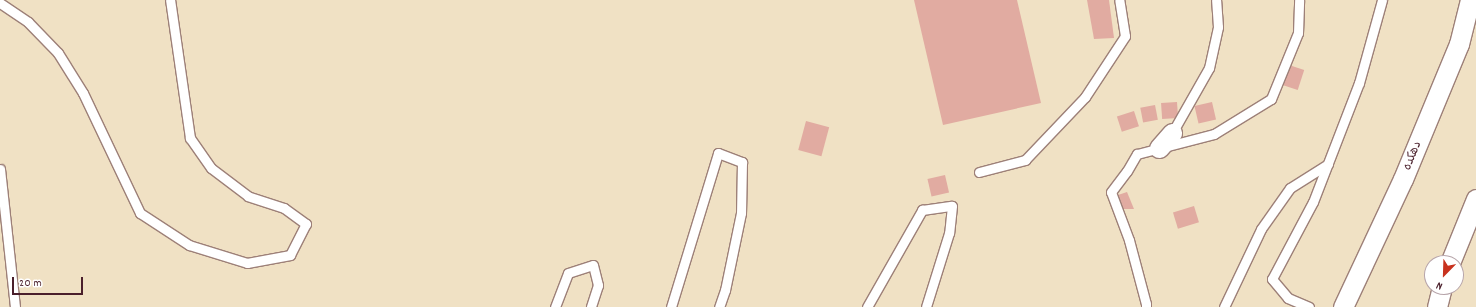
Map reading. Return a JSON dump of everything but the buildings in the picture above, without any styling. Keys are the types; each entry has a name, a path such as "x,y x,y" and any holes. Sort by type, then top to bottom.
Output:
{"street":[{"name":"دهکده","path":"1343,307 1404,179 1459,44 1470,0"},
{"path":"1160,148 1172,133"},
{"path":"1453,255 1476,200"},
{"path":"1437,307 1440,295"}],"lane":[{"path":"0,3 28,22 58,53 83,93 140,213 189,245 247,263 290,255 306,224 284,208 248,196 211,168 190,138 170,0"},
{"path":"979,172 1025,160 1085,97 1125,36 1119,0"},
{"path":"1172,133 1209,68 1218,27 1216,0"},
{"path":"1146,307 1129,240 1111,192 1127,171 1136,154 1214,134 1271,99 1298,33 1299,0"},
{"path":"1310,307 1288,298 1272,279 1313,202 1328,164 1359,84 1382,0"},
{"path":"671,307 718,153 742,162 741,213 725,290 719,307"},
{"path":"1224,307 1261,229 1290,188 1328,164"},
{"path":"0,169 15,307"},
{"path":"867,307 922,210 952,206 949,233 926,307"},
{"path":"555,307 568,273 593,265 598,285 592,307"}]}
